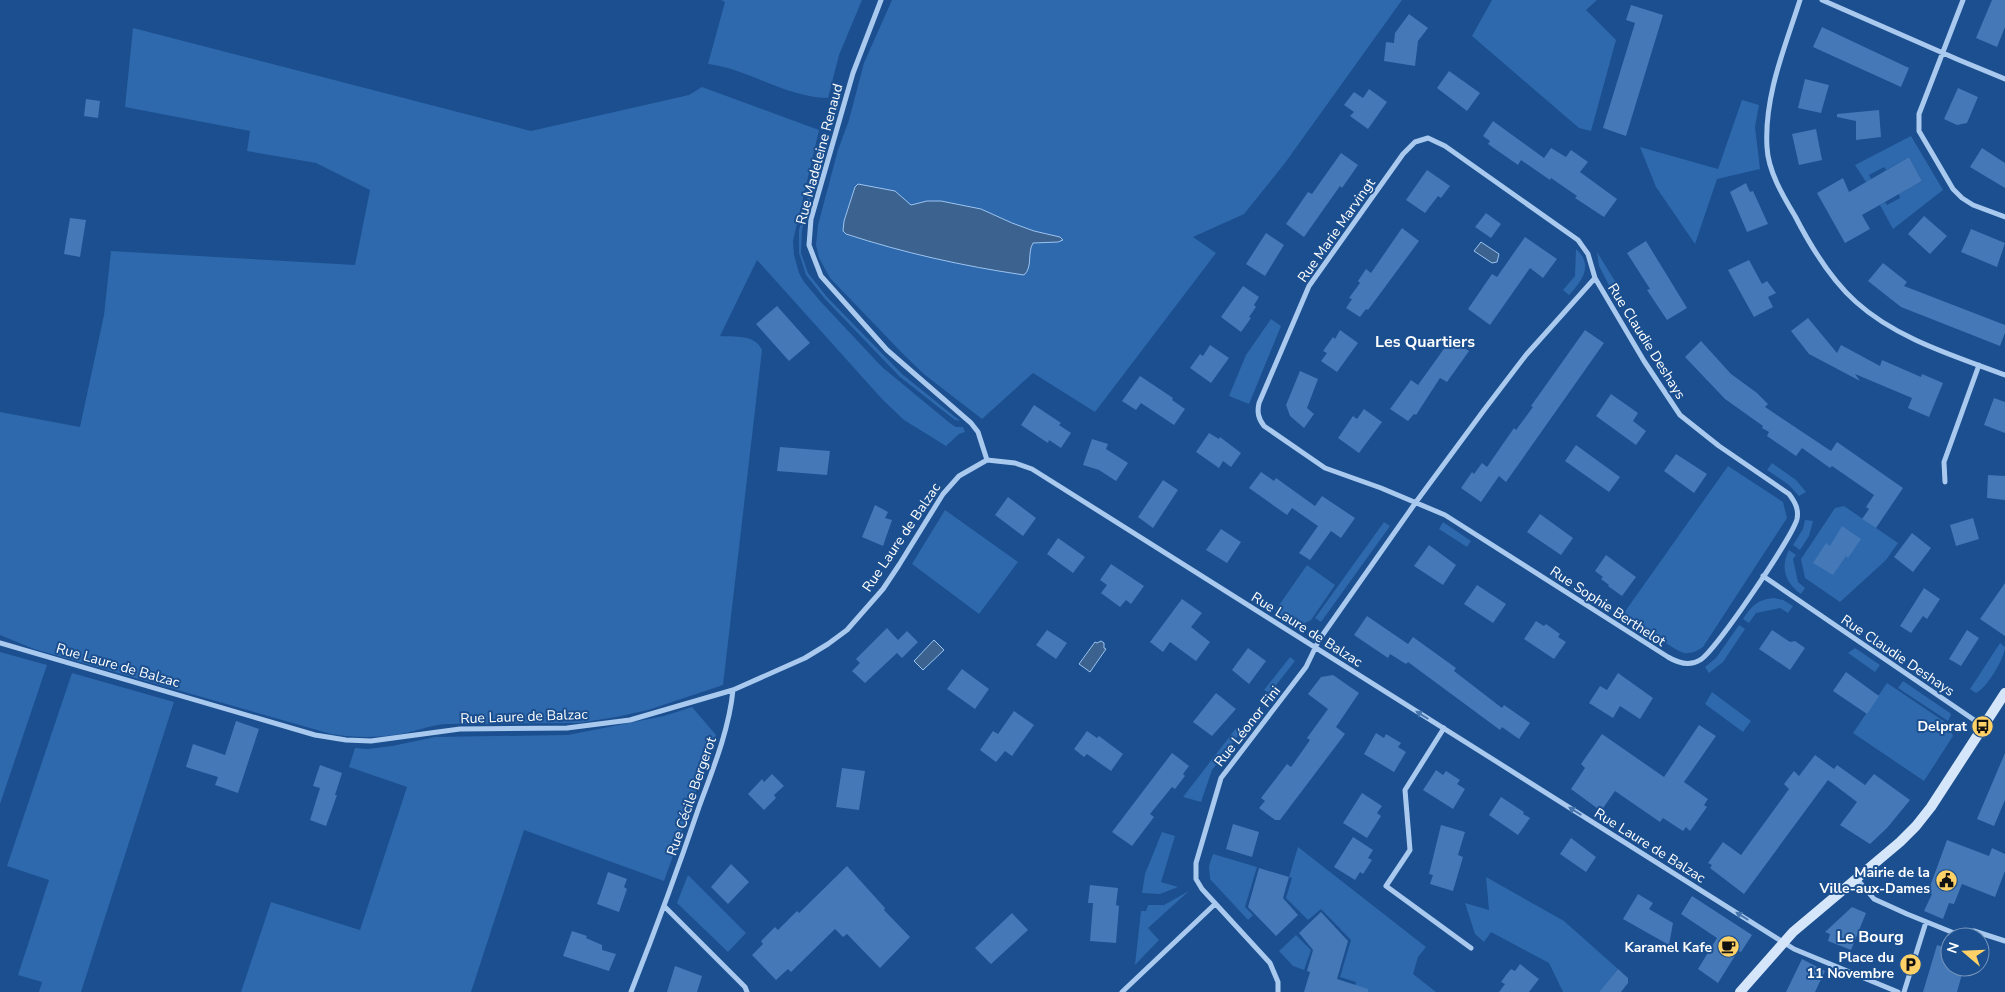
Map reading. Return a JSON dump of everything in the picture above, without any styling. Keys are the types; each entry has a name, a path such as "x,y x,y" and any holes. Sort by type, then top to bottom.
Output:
{"street":[{"name":"Rue Madeleine Renaud","path":"881,0 850,82 811,218 809,245 821,276 863,323 898,359 971,423 978,432 987,460"},
{"path":"1800,0 1776,75 1767,115 1766,148 1769,161 1782,193 1828,270 1857,303 1908,336 2005,375"},
{"path":"1822,0 2005,79"},
{"path":"1963,0 1919,114 1917,124 1919,132 1945,177 1962,198 1973,205 2005,218"},
{"name":"Rue Marie Marvingt","path":"1416,502 1325,468 1264,426 1259,419 1258,410 1309,286 1403,154 1415,142 1421,139 1436,140 1578,240 1588,254 1595,278"},
{"name":"Rue Claudie Deshays","path":"1315,648 1416,502 1526,356 1595,278 1644,361 1680,415 1720,446 1790,494 1794,499 1798,511 1794,527 1763,576 1983,726"},
{"path":"1945,482 1944,462 1979,365"},
{"name":"Rue Laure de Balzac","path":"0,643 315,735 346,740 371,741 430,731 460,729 567,728 630,720 733,690 805,658 828,644 846,630 889,581 942,494 952,482 967,470 987,460 1015,463 1032,469 1794,949 1898,992"},
{"name":"Rue Sophie Berthelot","path":"1416,502 1445,515 1677,662 1694,663 1707,655 1763,576"},
{"name":"Rue Léonor Fini","path":"1278,992 1278,982 1270,962 1202,889 1195,873 1196,863 1222,778 1306,667 1315,648"},
{"name":"Rue Cécile Bergerot","path":"630,992 665,907 726,729 733,690"},
{"path":"1740,992 1783,942 1916,826 1931,807 2005,693"},
{"path":"1444,728 1405,790 1410,850 1386,886 1471,948"},
{"path":"1857,879 1874,899 1926,922 1954,932 1974,932 2005,941"},
{"path":"1122,992 1215,904"},
{"path":"665,907 745,987 747,992"},
{"path":"1904,992 1926,922"}],"shaded area":[{"path":"721,0 862,0 839,55 828,98 797,93 738,71 708,64 725,2"},
{"path":"892,0 1402,0 1285,163 1244,214 1193,237 1216,253 1095,412 1033,373 982,419 925,375 830,278 819,258 816,245 818,225 864,63"},
{"path":"1492,0 1597,0 1586,10 1616,40 1591,131 1579,128 1472,36"},
{"path":"133,28 531,131 689,95 702,87 819,130 793,241 794,255 799,273 821,302 882,367 951,424 956,427 963,427 965,432 959,434 946,446 904,420 882,399 757,260 720,336 744,337 754,341 762,350 723,685 648,710 579,723 447,724 392,735 348,736 331,734 34,649 0,635 0,412 80,427 104,315 111,251 355,265 370,190 316,163 247,151 250,131 125,107"},
{"path":"1742,100 1759,105 1755,127 1760,169 1717,179 1695,244 1656,187 1640,147 1718,169"},
{"path":"825,133 827,133 802,230 801,253 808,273 827,297 902,374 960,421 955,420 900,377 825,299 806,275 799,253 799,230"},
{"path":"1911,136 1943,190 1893,229 1880,205 1885,202 1887,205 1900,198 1899,194 1922,181 1909,157 1886,170 1884,167 1869,175 1871,179 1866,182 1855,165"},
{"path":"858,184 895,191 911,205 927,201 941,201 981,209 1012,223 1034,231 1060,237 1063,240 1033,243 1027,272 1024,275 956,263 890,247 846,234 843,231 844,221 855,187"},
{"path":"1481,242 1499,254 1497,262 1492,263 1474,251"},
{"path":"1576,249 1584,261 1585,267 1582,279 1569,295 1563,290 1575,276"},
{"path":"1597,252 1621,291 1614,295 1599,266"},
{"path":"1271,319 1281,326 1249,404 1229,396 1246,355"},
{"path":"1772,463 1796,480 1806,492 1799,496 1789,485 1767,470"},
{"path":"1728,466 1783,502 1787,518 1703,647 1694,652 1684,653 1663,641 1624,613"},
{"path":"1844,506 1898,543 1886,560 1840,602 1805,578 1801,559 1835,508"},
{"path":"945,510 1018,562 979,614 912,564"},
{"path":"1805,520 1813,521 1809,536 1800,550 1793,545 1803,529"},
{"path":"1384,522 1390,526 1321,622 1315,618"},
{"path":"1443,522 1471,541 1467,547 1439,529"},
{"path":"1789,550 1796,555 1793,559 1798,582 1805,588 1801,594 1791,585 1786,574 1785,562"},
{"path":"1307,565 1335,585 1311,620 1299,626 1275,611"},
{"path":"1774,598 1783,600 1793,606 1788,613 1780,608 1756,613 1749,623 1743,619 1756,604"},
{"path":"1739,625 1745,629 1723,662 1709,673 1705,667 1716,658"},
{"path":"934,640 944,650 923,670 914,661"},
{"path":"1101,641 1106,649 1090,672 1079,664 1095,642"},
{"path":"2000,643 2005,647 2002,658 1990,680 1976,693 1970,689"},
{"path":"1855,648 1880,665 1875,672 1848,653"},
{"path":"0,652 47,665 0,804"},
{"path":"1290,657 1295,661 1270,693 1264,690"},
{"path":"72,673 174,702 81,992 39,992 42,982 18,975 49,880 7,866"},
{"path":"1903,681 1950,713 1948,721 1898,688"},
{"path":"1887,683 1948,724 1953,736 1924,781 1853,733"},
{"path":"1712,692 1751,721 1743,732 1705,704"},
{"path":"692,707 716,735 664,881 524,830 471,992 241,992 271,902 360,930 407,787 349,767 355,748 368,749 392,746 435,737 568,735 664,716"},
{"path":"1237,727 1240,733 1212,770 1201,802 1183,797"},
{"path":"1162,832 1175,836 1161,882 1178,887 1160,894 1142,893 1145,874"},
{"path":"1298,847 1426,947 1418,957 1413,974 1436,992 1353,992 1356,982 1340,977 1351,940 1321,909 1308,920 1286,898 1292,878 1289,877"},
{"path":"1213,854 1257,867 1245,907 1253,915 1248,920 1210,879 1209,866"},
{"path":"688,875 746,933 728,952 677,903"},
{"path":"1486,877 1564,921 1618,969 1599,992 1563,992 1549,963 1491,932 1484,942 1475,934 1465,903 1489,910"},
{"path":"1189,891 1148,928 1159,940 1135,965 1141,911 1146,911 1148,905 1164,905"},
{"path":"1296,935 1311,950 1304,970 1293,966 1279,951"}],"building":[{"path":"1992,0 2005,0 2005,27 1997,47 1976,38"},
{"path":"1631,5 1663,15 1626,136 1603,128 1635,23 1626,20"},
{"path":"1409,14 1428,28 1418,41 1415,66 1384,61 1386,42 1394,43 1395,33"},
{"path":"1822,27 1909,68 1901,87 1813,47"},
{"path":"1449,71 1480,93 1467,111 1437,88"},
{"path":"1805,79 1829,85 1821,113 1798,108"},
{"path":"1958,88 1978,97 1967,123 1957,125 1944,119"},
{"path":"1369,89 1387,102 1368,129 1350,116 1354,112 1344,105 1354,92 1363,98"},
{"path":"86,99 100,101 98,118 84,116"},
{"path":"1879,110 1881,137 1856,140 1856,121 1837,117 1837,114"},
{"path":"1493,121 1544,158 1551,148 1566,157 1571,150 1588,162 1580,172 1617,199 1604,217 1575,198 1577,196 1551,178 1550,180 1521,160 1518,165 1488,144 1490,141 1483,136"},
{"path":"1816,129 1822,160 1799,165 1792,134"},
{"path":"1982,148 2005,163 2005,188 1970,167"},
{"path":"1341,153 1358,165 1342,188 1340,186 1304,237 1286,224 1308,192 1312,194"},
{"path":"1909,157 1922,181 1862,215 1870,229 1845,243 1817,193 1843,178 1849,192"},
{"path":"1427,170 1450,186 1441,198 1438,196 1425,213 1406,200"},
{"path":"1746,183 1750,192 1753,191 1768,224 1747,232 1730,192"},
{"path":"1486,213 1501,224 1491,238 1475,227"},
{"path":"1924,216 1947,236 1930,254 1908,234"},
{"path":"70,218 86,220 80,257 64,254"},
{"path":"1402,228 1419,241 1368,310 1366,309 1360,317 1346,308 1352,299 1349,298 1360,283 1358,281 1366,269 1371,273"},
{"path":"1971,229 2005,243 1997,267 1961,252"},
{"path":"1266,233 1284,245 1265,276 1246,264"},
{"path":"1525,237 1557,259 1543,278 1530,268 1490,325 1468,309 1492,274 1497,277"},
{"path":"1646,241 1687,308 1667,320 1647,290 1650,289 1627,253"},
{"path":"1749,260 1762,284 1767,281 1776,293 1768,297 1773,307 1754,317 1728,270"},
{"path":"1883,263 1907,282 1904,286 2005,325 2005,333 2000,346 1901,307 1868,281"},
{"path":"1243,286 1259,297 1254,305 1256,307 1249,317 1251,318 1241,332 1221,317"},
{"path":"777,306 810,343 789,361 756,324"},
{"path":"1808,318 1837,353 1841,345 1880,366 1882,360 1921,377 1922,374 1943,383 1929,417 1908,408 1912,398 1855,374 1860,381 1809,354 1791,331"},
{"path":"1340,330 1358,343 1337,372 1321,361 1327,353 1323,351 1333,337 1335,339"},
{"path":"1585,330 1604,343 1506,482 1499,476 1481,502 1461,488 1472,472 1474,474 1482,463 1487,467 1514,428 1516,430 1533,407 1531,406"},
{"path":"1451,339 1469,351 1447,382 1440,378 1416,415 1414,414 1408,421 1390,409 1411,380 1418,385"},
{"path":"1701,341 1731,374 1757,393 1768,404 1765,407 1831,451 1837,442 1903,488 1876,528 1862,519 1869,509 1866,507 1874,495 1802,448 1796,456 1767,436 1769,432 1762,428 1763,426 1725,399 1685,357"},
{"path":"1210,345 1229,358 1211,383 1190,368 1200,354 1203,356"},
{"path":"1300,371 1318,379 1307,408 1314,414 1304,428 1290,416 1286,405"},
{"path":"1140,376 1173,398 1172,400 1185,409 1174,425 1141,403 1136,410 1122,401"},
{"path":"1611,394 1638,413 1633,421 1646,431 1636,445 1596,416"},
{"path":"1994,398 2005,402 2005,433 1984,425"},
{"path":"1034,405 1061,423 1059,425 1071,433 1061,448 1049,440 1048,443 1021,425"},
{"path":"1364,409 1382,422 1359,453 1338,438 1353,416 1357,419"},
{"path":"1209,433 1219,439 1220,437 1241,453 1231,467 1223,461 1219,468 1196,452"},
{"path":"1092,439 1108,444 1106,449 1128,463 1116,481 1099,470 1083,465"},
{"path":"1576,445 1620,477 1609,492 1565,461"},
{"path":"780,447 830,451 827,475 777,471"},
{"path":"1676,454 1707,474 1694,493 1664,471"},
{"path":"1261,472 1274,481 1276,478 1315,506 1322,496 1355,518 1341,538 1331,531 1310,560 1299,553 1318,526 1292,508 1287,515 1249,488"},
{"path":"1988,475 2005,476 2005,500 1987,498"},
{"path":"1163,480 1178,490 1153,528 1138,517"},
{"path":"1008,497 1036,518 1023,536 995,515"},
{"path":"875,505 888,512 885,518 892,520 883,546 862,537"},
{"path":"1540,514 1573,538 1561,555 1527,532"},
{"path":"1973,518 1979,539 1956,546 1950,525"},
{"path":"1842,526 1861,539 1833,575 1813,563 1826,543 1830,546"},
{"path":"1221,529 1241,542 1227,563 1206,550"},
{"path":"1912,533 1931,548 1913,572 1894,557"},
{"path":"1058,538 1085,557 1073,573 1047,554"},
{"path":"1429,545 1456,565 1443,585 1414,566"},
{"path":"1606,555 1636,577 1622,596 1608,586 1601,579 1603,577 1595,571"},
{"path":"1111,564 1144,586 1131,604 1126,600 1120,607 1101,593 1107,585 1100,580"},
{"path":"2005,583 2005,636 1980,619"},
{"path":"1477,585 1506,604 1493,623 1464,604"},
{"path":"1924,588 1940,599 1927,619 1923,616 1911,633 1900,626"},
{"path":"1182,599 1202,613 1191,627 1210,642 1196,661 1170,642 1163,652 1150,642"},
{"path":"1367,616 1408,644 1413,637 1456,668 1454,671 1502,708 1504,705 1530,723 1519,739 1502,727 1500,730 1408,662 1406,664 1390,654 1388,658 1354,635"},
{"path":"1536,621 1544,626 1546,624 1560,634 1558,637 1566,642 1554,659 1524,639"},
{"path":"887,628 898,640 907,631 918,642 902,658 897,653 865,683 852,671 860,663 856,659"},
{"path":"1047,630 1067,643 1056,659 1036,645"},
{"path":"1772,630 1790,642 1795,641 1805,648 1790,670 1759,649"},
{"path":"1967,630 1979,638 1961,666 1949,659"},
{"path":"1248,648 1266,661 1249,684 1232,670"},
{"path":"962,669 989,689 975,709 947,689"},
{"path":"1846,672 1879,696 1867,714 1833,691"},
{"path":"1618,673 1653,698 1640,719 1620,706 1613,718 1589,703 1600,686 1607,690"},
{"path":"1333,675 1359,693 1336,727 1345,734 1280,820 1275,820 1259,808 1265,801 1261,798 1287,764 1291,767 1310,740 1307,738 1328,709 1308,694 1321,677"},
{"path":"1216,693 1236,709 1212,736 1193,722"},
{"path":"1014,711 1034,725 1012,756 1005,751 996,762 980,750 993,731 998,734"},
{"path":"236,721 259,729 238,793 215,785 218,777 186,767 193,744 225,755"},
{"path":"1699,725 1716,736 1684,782 1708,799 1704,805 1707,807 1690,831 1686,827 1683,831 1663,818 1660,822 1615,791 1601,811 1571,789 1585,768 1581,764 1602,734 1664,777"},
{"path":"1087,731 1097,738 1099,736 1123,754 1111,771 1087,754 1084,757 1074,749"},
{"path":"1376,733 1384,738 1386,734 1401,743 1398,747 1406,752 1394,772 1364,754"},
{"path":"1172,753 1189,766 1183,774 1185,776 1175,789 1172,787 1150,814 1154,817 1132,846 1112,832"},
{"path":"2005,753 2005,800 1994,826 1977,819"},
{"path":"1815,755 1834,769 1837,765 1865,785 1874,774 1910,800 1887,828 1870,844 1840,825 1857,802 1828,780 1744,894 1710,868 1712,865 1708,863 1723,842 1741,855 1789,789 1784,784 1794,771 1799,776"},
{"path":"320,765 342,773 335,795 337,795 326,826 310,820 320,788 313,786"},
{"path":"842,768 865,771 859,810 836,807"},
{"path":"1436,770 1443,775 1446,771 1460,780 1457,784 1465,789 1453,809 1423,790"},
{"path":"772,774 784,786 774,795 776,798 764,810 748,794 762,779 764,782"},
{"path":"1362,793 1382,806 1377,813 1381,816 1367,838 1343,823"},
{"path":"1501,797 1530,818 1518,835 1489,815"},
{"path":"1233,824 1259,832 1252,857 1226,849"},
{"path":"1441,825 1465,832 1458,855 1463,857 1453,891 1430,884 1433,875 1429,874"},
{"path":"1353,837 1373,850 1368,858 1372,860 1363,874 1360,872 1355,880 1334,867"},
{"path":"1571,838 1596,857 1586,872 1560,854"},
{"name":"Mairie de la Ville-aux-Dames","path":"1947,840 1989,856 1992,848 2005,854 2005,871 1995,897 1962,884 1954,904 1949,903 1943,919 1924,911 1932,894 1928,892"},
{"path":"731,864 749,882 728,904 711,887"},
{"path":"847,866 885,908 884,910 910,937 880,968 847,934 843,937 835,929 791,972 788,969 776,980 752,955 763,944 761,941 775,927 778,930 797,911 799,913"},
{"path":"1259,868 1289,877 1283,898 1298,915 1276,936 1248,907"},
{"path":"608,872 627,879 624,887 627,889 619,912 597,904"},
{"path":"1090,885 1118,888 1116,905 1119,906 1116,943 1090,941 1093,903 1088,903"},
{"path":"1638,894 1653,903 1649,909 1673,923 1669,945 1623,919"},
{"name":"Karamel Kafe","path":"1692,896 1752,935 1741,952 1738,951 1718,983 1698,969 1717,938 1681,914"},
{"path":"1852,907 1866,913 1851,950 1828,941 1830,934 1825,932"},
{"path":"1321,912 1348,941 1337,979 1368,989 1368,992 1304,992 1310,972 1307,971 1313,950 1299,933"},
{"path":"1012,913 1028,930 991,964 975,948"},
{"path":"572,931 587,936 586,938 602,945 602,950 616,954 609,971 563,956"},
{"path":"1937,945 1940,946 1940,977 1961,977 1957,992 1923,992"},
{"path":"1802,959 1825,971 1815,992 1786,992"},
{"path":"1520,964 1539,979 1529,992 1499,992 1505,984 1501,982 1506,975 1511,969 1515,971"},
{"path":"675,966 702,976 697,992 667,992"},
{"path":"1618,969 1628,978 1628,983 1621,992 1599,992"}],"place":[{"name":"Delprat","path":"1983,726"},
{"name":"Mairie de la Ville-aux-Dames","path":"1946,880"},
{"name":"Karamel Kafe","path":"1728,947"},
{"name":"Place du 11 Novembre","path":"1910,965"}],"district":[{"name":"Les Quartiers","path":"1425,341"},
{"name":"Le Bourg","path":"1870,936"}]}
